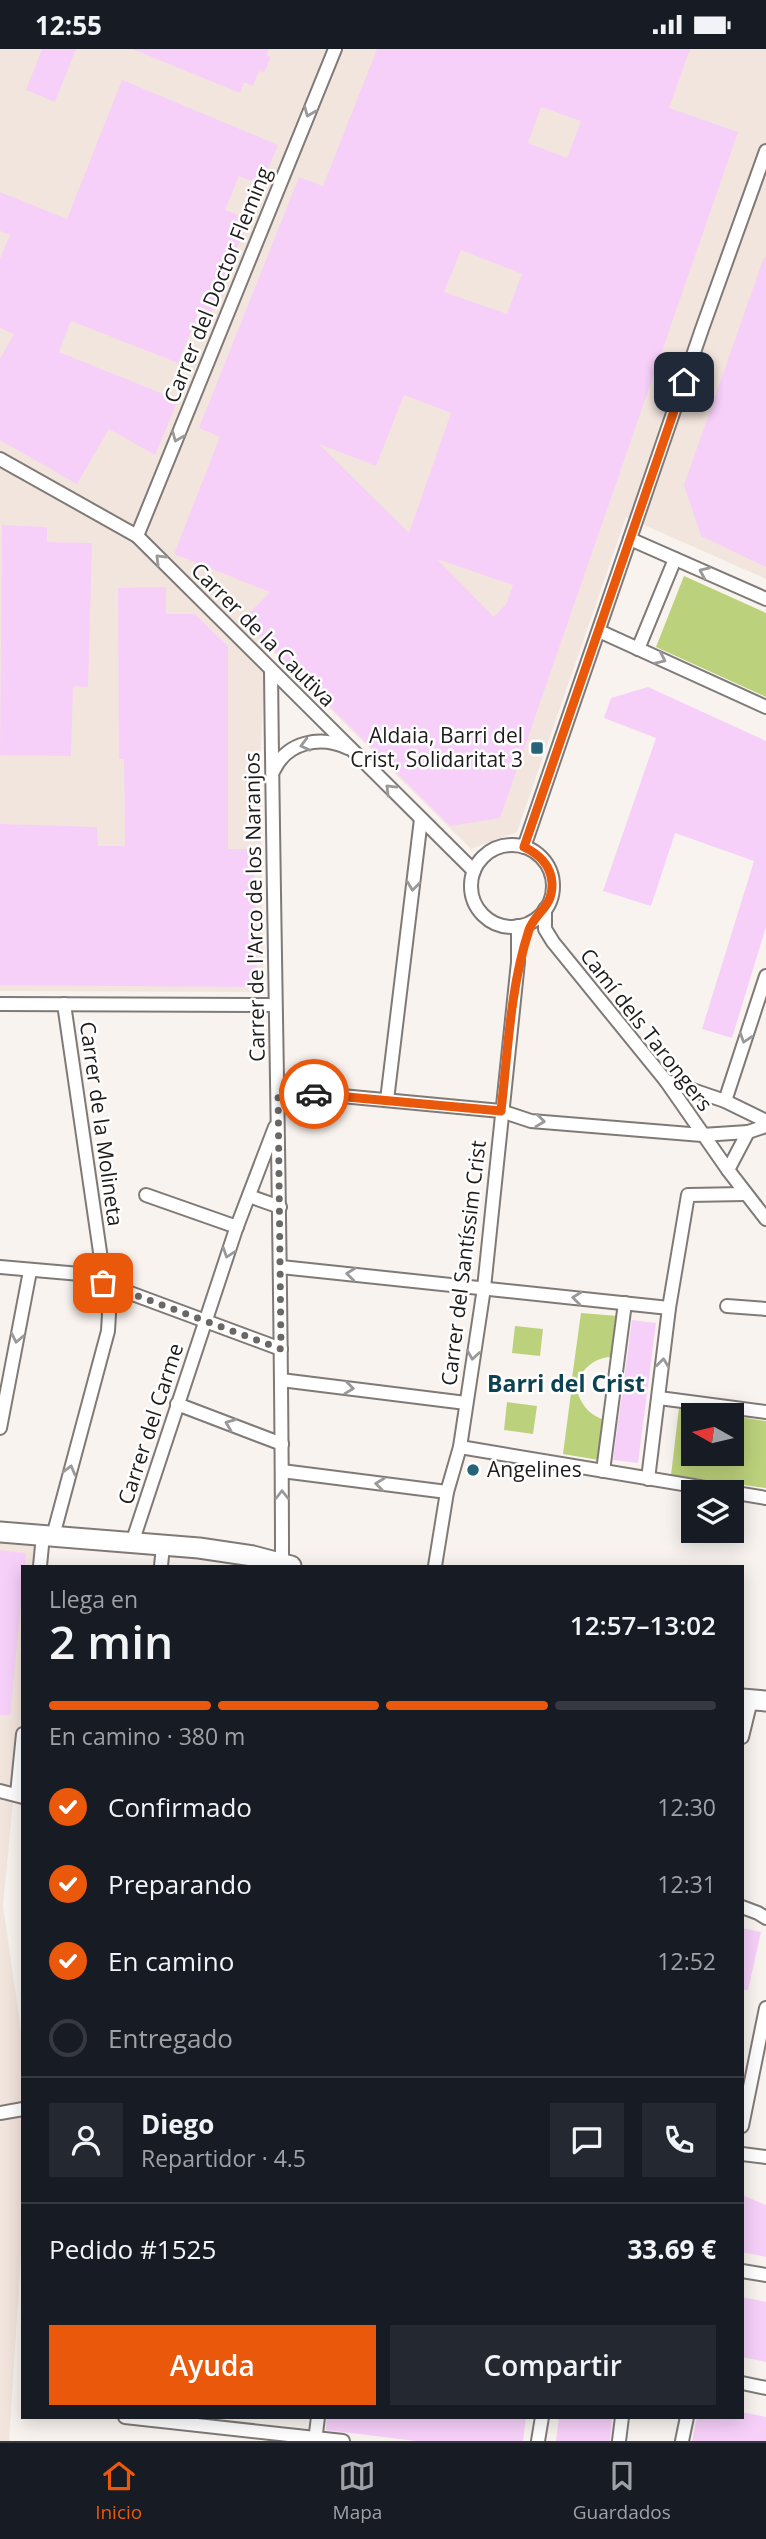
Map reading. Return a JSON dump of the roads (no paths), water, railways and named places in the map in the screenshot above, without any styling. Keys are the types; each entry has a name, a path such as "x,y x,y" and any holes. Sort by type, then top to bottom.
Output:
{"street":[{"name":"Carrer del Doctor Fleming","path":"137,536 335,49"},
{"path":"524,847 766,151"},
{"name":"Carrer de la Cautiva","path":"0,459 137,536 474,871"},
{"path":"630,539 766,599"},
{"path":"638,649 675,559"},
{"path":"599,631 766,707"},
{"name":"Carrer de l'Arco de los Naranjos","path":"271,670 274,1005 278,1090 282,1471 286,1565"},
{"path":"272,775 280,758 289,750 306,744 325,741 351,750"},
{"path":"387,1100 421,819"},
{"path":"504,846 524,847 541,857 550,873 552,892 545,909 532,921 518,926 497,924 480,912 472,892 474,871 485,855 494,849 504,846"},
{"name":"Camí dels Tarongers","path":"545,909 545,929 553,942 666,1081 727,1171 766,1219"},
{"name":"Carrer del Santíssim Crist","path":"518,963 532,921"},
{"name":"Carrer del Santíssim Crist","path":"435,1565 447,1492 460,1447 484,1288 518,963 518,926"},
{"path":"725,1101 766,976"},
{"path":"0,1004 274,1005"},
{"name":"Carrer de la Molineta","path":"40,1565 108,1331 109,1314 64,1004"},
{"path":"666,1081 725,1101 766,1123"},
{"path":"278,1090 501,1111 531,1121 702,1135 748,1132 766,1123"},
{"name":"Carrer del Carme","path":"132,1543 237,1227 278,1120"},
{"path":"727,1171 748,1132"},
{"path":"648,1479 669,1308 688,1195 745,1194"},
{"path":"146,1195 237,1227"},
{"path":"249,1196 280,1207"},
{"path":"0,1267 103,1280 281,1349"},
{"path":"281,1267 669,1308"},
{"path":"0,1428 30,1271"},
{"path":"603,1471 625,1303"},
{"path":"727,1306 766,1309"},
{"path":"281,1380 466,1403"},
{"path":"659,1398 766,1412"},
{"path":"177,1405 282,1444"},
{"path":"460,1447 766,1498"},
{"path":"282,1471 447,1492"},
{"path":"0,1532 163,1546 238,1560 286,1565"},
{"path":"161,1565 163,1546"},
{"path":"744,1730 753,1700"},
{"path":"0,1791 20,1795 21,1775"},
{"path":"744,1908 766,1918"},
{"path":"744,2116 766,2008"},
{"path":"0,2113 21,2109"},
{"path":"744,2154 766,2157"},
{"path":"744,2271 766,2275"},
{"path":"744,2383 766,2388"},
{"path":"142,2419 343,2441"},
{"path":"315,2439 318,2419"},
{"path":"538,2441 542,2419"},
{"path":"619,2441 622,2419"},
{"path":"682,2441 687,2419"}],"place":[{"name":"Aldaia, Barri del Crist, Solidaritat 3","path":"537,748"},
{"name":"Angelines","path":"473,1470"}],"district":[{"name":"Barri del Crist","path":"566,1384"}]}
